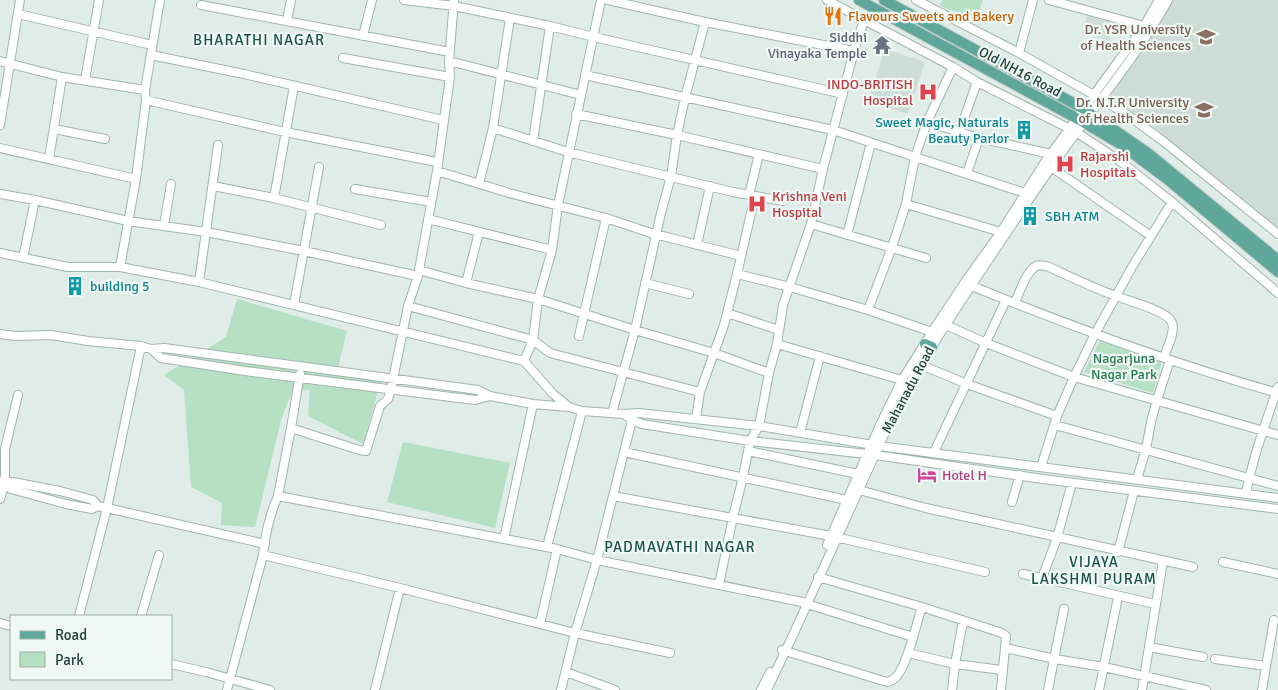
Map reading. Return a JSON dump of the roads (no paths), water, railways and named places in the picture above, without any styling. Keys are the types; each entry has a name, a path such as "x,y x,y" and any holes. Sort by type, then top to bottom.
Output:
{"main road":[{"name":"Old NH16 Road","path":"859,0 1081,120 1120,144 1167,179 1278,272"},
{"name":"Old NH16 Road","path":"884,0 1087,111 1148,153 1278,260"}],"street":[{"path":"0,125 20,0"},
{"path":"85,80 99,0"},
{"path":"120,267 136,179 146,100 145,90 160,0"},
{"path":"287,21 291,0"},
{"path":"363,36 372,0"},
{"path":"404,0 454,3 510,18 843,94"},
{"path":"524,361 533,340 538,299 552,250 568,152 594,37 600,0"},
{"path":"608,0 705,22 854,51"},
{"path":"827,0 978,82 1073,130 1120,161 1172,202 1278,293"},
{"path":"916,0 1019,53 1126,114 1163,141 1278,234"},
{"path":"1019,53 1034,0"},
{"path":"1049,0 1144,26"},
{"path":"1098,97 1159,0"},
{"path":"1098,97 1139,46 1168,0"},
{"path":"290,428 366,451 380,406 388,399 394,379 408,306 418,273 437,166 450,76 449,62 454,3"},
{"path":"201,5 450,52"},
{"path":"18,14 152,45"},
{"path":"479,184 492,128 510,18"},
{"path":"719,585 750,441 759,426 769,373 777,344 783,305 811,224 833,130 864,20"},
{"path":"612,413 635,330 660,213 671,176 685,98 705,22"},
{"path":"533,141 550,26"},
{"path":"151,55 444,120"},
{"path":"343,58 450,76"},
{"path":"0,61 62,77 145,90"},
{"path":"449,62 580,95"},
{"path":"868,310 906,204 915,157 927,122 953,67"},
{"path":"585,75 833,130 1025,193"},
{"path":"50,159 62,77"},
{"path":"959,133 978,82"},
{"path":"274,198 294,86"},
{"name":"Mahanadu Road","path":"764,690 834,536 859,490 871,455 902,380 929,345 967,279 1001,232 1051,154 1073,130 1098,97"},
{"path":"146,100 437,166 479,184 509,193 741,256"},
{"path":"576,114 823,169"},
{"path":"927,122 959,133 1051,154"},
{"path":"492,128 568,152 752,196 783,201"},
{"path":"54,129 105,138"},
{"name":"Mahanadu Road","path":"936,333 946,324 972,286 1051,167 1073,130"},
{"path":"967,173 979,138"},
{"path":"847,235 870,143"},
{"path":"199,282 218,145"},
{"path":"0,148 136,179"},
{"path":"696,419 700,392 727,313 737,274 759,154"},
{"path":"294,305 319,167"},
{"path":"1051,167 1151,236"},
{"path":"164,225 171,184"},
{"path":"213,186 274,198 381,225"},
{"path":"697,245 710,186"},
{"path":"355,189 431,202"},
{"path":"0,194 128,221 206,232 418,273 538,299 714,353 769,373"},
{"path":"23,258 34,200"},
{"path":"1041,467 1056,421 1074,377 1095,334 1172,202"},
{"path":"906,204 1001,232"},
{"path":"579,336 606,218"},
{"path":"428,219 552,250"},
{"path":"811,224 926,258"},
{"path":"466,283 479,232"},
{"path":"0,253 68,267 120,267 199,282 524,361 553,394 569,408"},
{"path":"1015,303 1027,276 1036,266 1041,265 1157,311 1168,317 1171,321 1174,329 1146,449 1137,479"},
{"path":"737,274 790,287 868,310 936,333"},
{"path":"645,283 689,294"},
{"path":"972,286 1095,334 1167,359 1277,391 1263,430 1246,493"},
{"path":"934,452 1006,300"},
{"path":"408,306 533,340 550,353 700,392"},
{"path":"727,313 779,330"},
{"path":"946,324 986,343 1074,377 1278,435"},
{"path":"0,334 15,336 51,335 141,346 151,349 164,348 478,390 490,396 582,411 624,414 639,413 759,426 875,445 1278,498"},
{"path":"777,344 902,380"},
{"name":"Mahanadu Road","path":"875,445 921,365 929,345"},
{"path":"79,615 107,508 141,346"},
{"path":"151,349 161,358 230,369 475,400 490,396"},
{"path":"800,433 820,356"},
{"path":"921,365 1056,421 1146,449 1278,486"},
{"path":"228,690 264,555 264,544 274,504 278,496 302,367"},
{"path":"0,499 3,449 10,431 18,395"},
{"path":"504,539 533,404"},
{"path":"546,547 582,411"},
{"path":"624,414 642,424 750,441 871,455 1278,509"},
{"path":"561,690 597,560 632,420"},
{"path":"0,428 10,431"},
{"path":"748,451 858,474"},
{"path":"624,452 847,500"},
{"name":"Mahanadu Road","path":"804,603 818,577 858,474 871,455"},
{"path":"1012,502 1020,475"},
{"path":"2,482 11,489 66,504 92,509 98,506 264,544"},
{"path":"1042,578 1057,538 1072,483"},
{"path":"859,490 926,508 1192,567"},
{"path":"1118,552 1134,491"},
{"path":"278,496 557,549 597,560 804,603 913,637"},
{"path":"613,496 834,536 985,572"},
{"path":"540,624 557,549"},
{"path":"142,615 159,555"},
{"path":"264,555 576,633 670,652"},
{"path":"1142,690 1163,561"},
{"path":"1223,562 1278,574"},
{"path":"1022,574 1155,604"},
{"path":"818,577 922,607 1002,633 1006,636 1001,688"},
{"path":"375,690 400,588"},
{"path":"1099,690 1118,596"},
{"path":"783,650 887,682 897,677 908,652 922,607"},
{"path":"1048,690 1064,609"},
{"path":"1262,690 1274,620"},
{"path":"952,690 963,621"},
{"path":"1005,648 1206,690"},
{"path":"1149,648 1203,657"},
{"path":"908,652 955,664 1002,670"},
{"path":"1215,659 1266,666"},
{"path":"172,664 270,690"},
{"path":"566,672 615,690"}],"place":[{"name":"Flavours Sweets and Bakery","path":"833,16"},
{"name":"Dr. YSR University of Health Sciences","path":"1206,37"},
{"name":"Siddhi Vinayaka Temple","path":"882,45"},
{"name":"INDO-BRITISH Hospital","path":"928,92"},
{"name":"Dr. N.T.R University of Health Sciences","path":"1204,110"},
{"name":"Sweet Magic, Naturals Beauty Parlor","path":"1024,130"},
{"name":"Rajarshi Hospitals","path":"1065,164"},
{"name":"Krishna Veni Hospital","path":"757,204"},
{"name":"SBH ATM","path":"1030,216"},
{"name":"building 5","path":"75,286"},
{"name":"Hotel H","path":"927,475"}],"district":[{"name":"BHARATHI NAGAR","path":"259,40"},
{"name":"PADMAVATHI NAGAR","path":"680,547"},
{"name":"VIJAYA LAKSHMI PURAM","path":"1094,570"}],"park label":[{"name":"Nagarjuna Nagar Park","path":"1124,366"}]}
